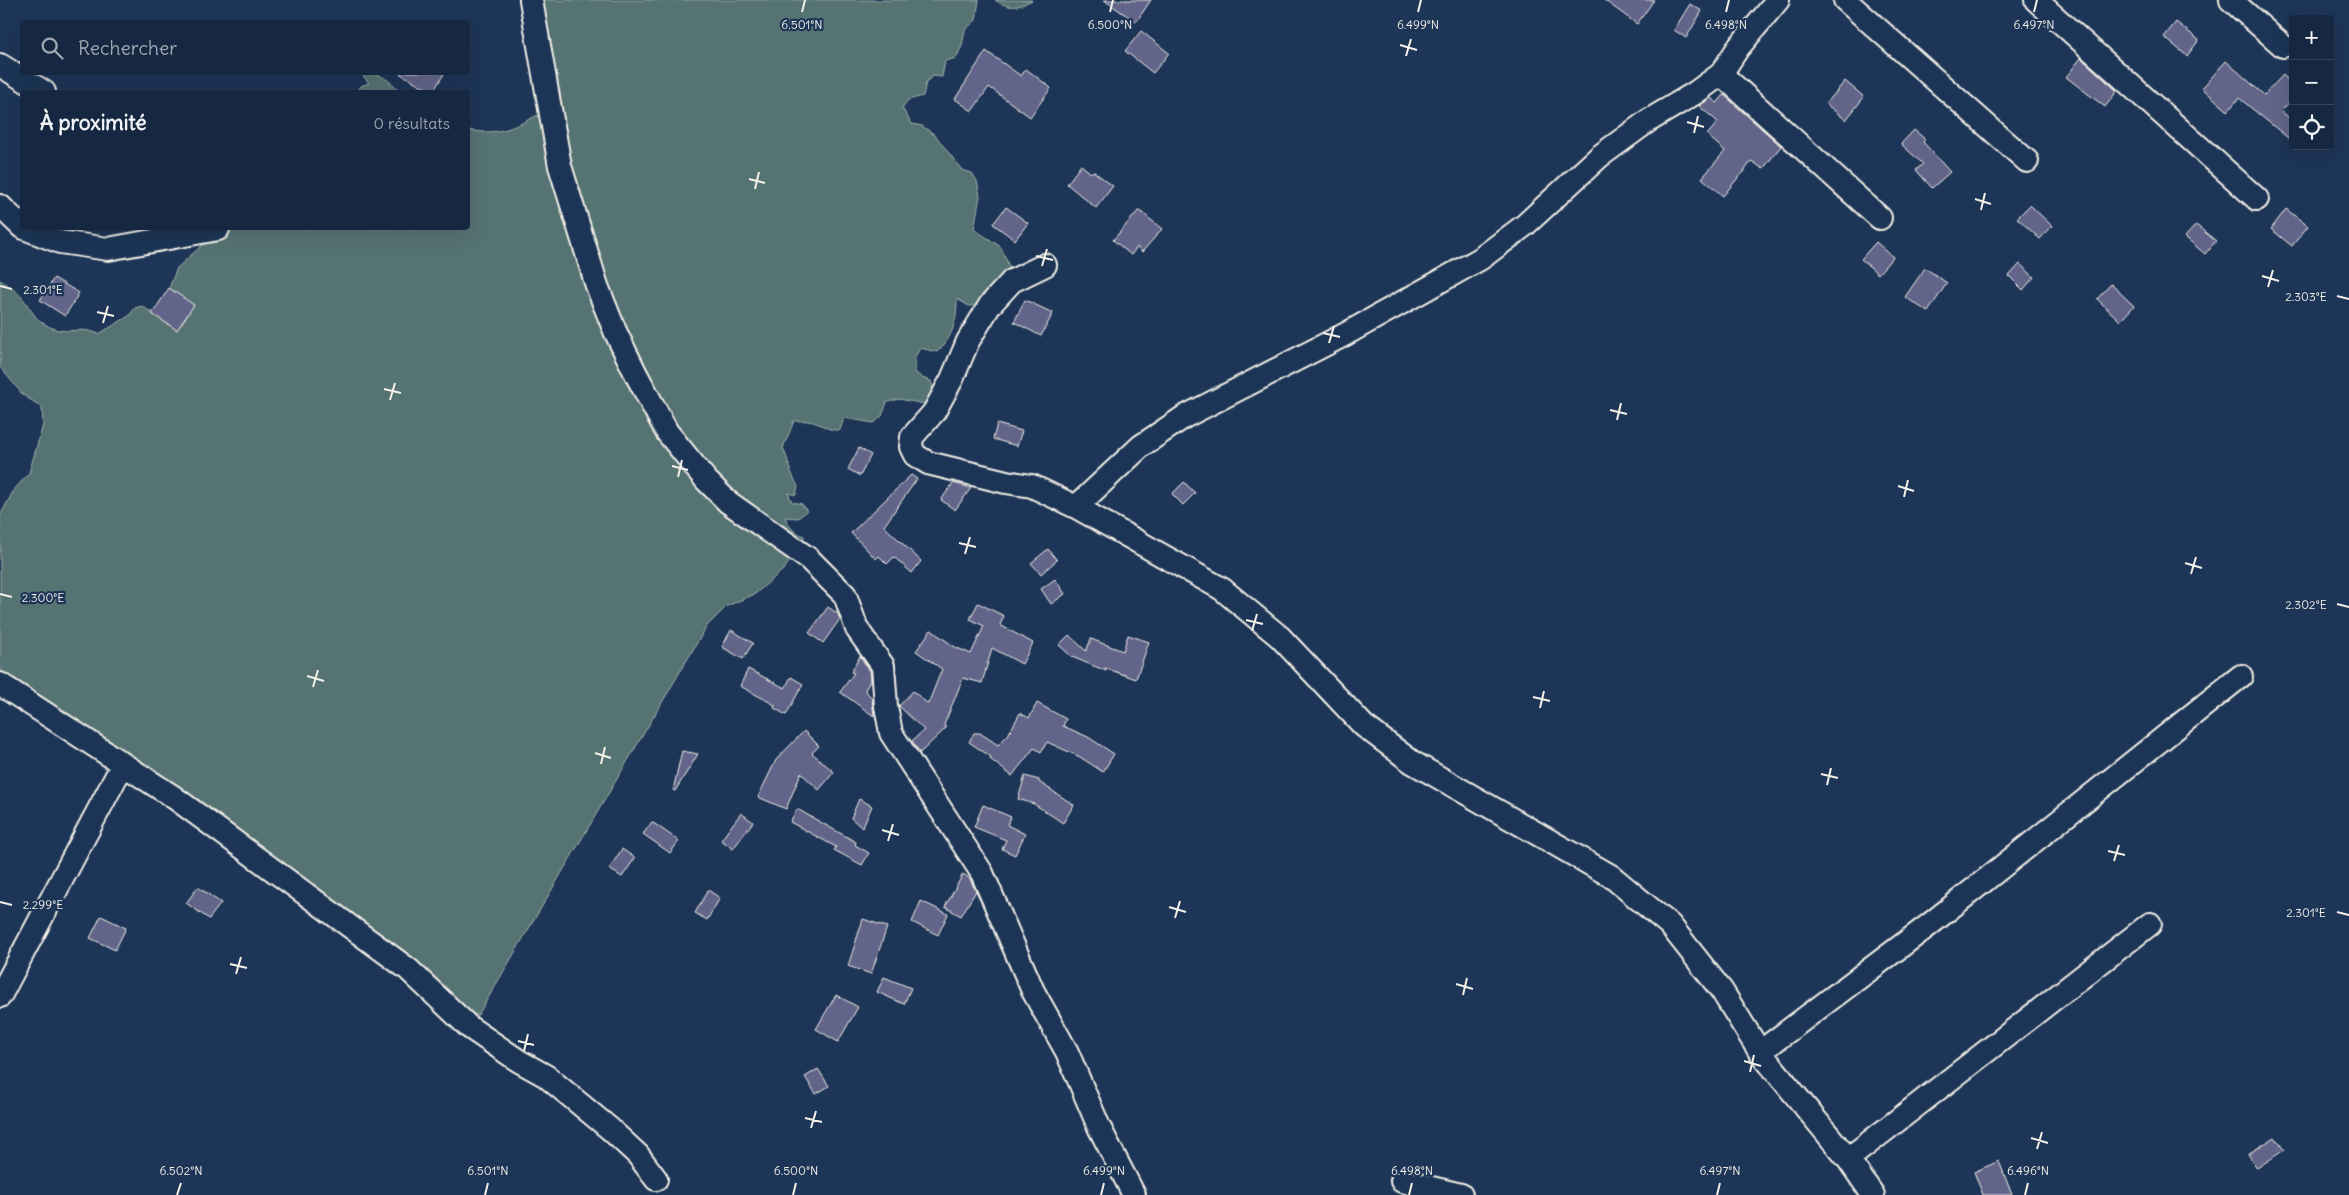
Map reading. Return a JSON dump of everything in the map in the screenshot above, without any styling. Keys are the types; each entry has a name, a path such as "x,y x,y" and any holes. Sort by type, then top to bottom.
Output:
{"street":[{"path":"530,0 539,54 566,183 597,286 615,331 656,415 687,459 728,502 809,559 845,595 857,629 883,666 886,706 892,733 982,873 1033,992 1066,1052 1099,1127 1134,1195"},
{"path":"1076,507 1141,446 1184,416 1344,335 1480,259 1524,224 1600,156 1648,121 1695,93 1721,74 1738,48 1778,0"},
{"path":"1845,0 2027,161"},
{"path":"2036,0 2257,199"},
{"path":"2231,0 2283,46"},
{"path":"0,65 41,90"},
{"path":"1721,74 1880,218"},
{"path":"0,206 20,224"},
{"path":"30,230 60,242 108,249 218,230"},
{"path":"1045,266 1012,282 990,305 968,342 952,379 934,412 912,437 910,446 915,455 928,463 1006,482 1032,486 1076,507 1222,589 1280,637 1364,726 1412,762 1611,876 1670,924 1722,991 1760,1052 1848,1159 1874,1195"},
{"path":"1760,1052 1929,925 2241,676"},
{"path":"0,684 175,798 408,969 469,1027 519,1061 546,1076 617,1135 638,1155 656,1179"},
{"path":"0,996 123,764"},
{"path":"1848,1159 2150,924"},
{"path":"1402,1181 1461,1195"}],"green space":[{"path":"540,0 979,0 976,20 965,30 962,46 956,58 945,61 942,77 933,76 926,82 923,96 908,100 902,108 912,124 922,126 935,135 962,170 972,173 977,181 980,196 974,229 1001,247 1011,271 990,305 969,306 957,299 953,328 947,341 937,352 920,348 915,357 915,372 922,378 931,381 934,392 925,404 899,399 887,402 882,416 874,423 844,418 840,430 830,429 810,421 794,421 783,448 798,486 796,495 788,493 792,502 802,504 807,511 798,518 785,517 792,529 804,536 804,542 784,569 755,594 727,606 707,626 478,1015 466,1012 0,684 0,516 14,490 29,473 43,425 42,407 23,395 0,367 0,280 21,296 38,319 57,330 86,330 99,334 129,316 135,308 142,306 177,330 193,305 169,288 177,268 219,230 470,230 470,130 491,132 510,128 550,109"},
{"path":"995,0 1032,0 1023,5 1009,6"},
{"path":"377,75 393,84 398,90 358,90 361,86 369,83 363,76"}],"building":[{"path":"1104,0 1151,0 1136,22"},
{"path":"1604,0 1654,0 1637,24"},
{"path":"1690,4 1702,11 1686,38 1674,30"},
{"path":"2176,22 2199,40 2187,56 2164,37"},
{"path":"1141,31 1169,53 1153,73 1125,51"},
{"path":"986,51 1021,76 1026,69 1051,88 1030,117 989,87 972,111 955,99"},
{"path":"2081,58 2117,91 2105,107 2066,77"},
{"path":"2226,61 2264,95 2283,75 2289,81 2289,102 2281,111 2289,118 2289,139 2239,98 2228,111 2202,88"},
{"path":"402,75 443,75 434,90 429,90"},
{"path":"1845,81 1864,97 1846,120 1826,104"},
{"path":"1724,95 1781,146 1763,169 1752,161 1723,196 1702,178 1725,151 1707,135 1718,122 1699,106 1711,98 1717,103"},
{"path":"1914,130 1925,139 1923,142 1950,172 1932,188 1916,170 1923,164 1901,144"},
{"path":"1081,165 1091,173 1093,171 1113,186 1096,208 1067,184"},
{"path":"2030,205 2052,226 2040,239 2017,218"},
{"path":"1006,207 1028,223 1015,240 993,224"},
{"path":"2286,209 2308,226 2292,246 2271,229"},
{"path":"1139,210 1162,229 1142,252 1137,247 1131,255 1113,240"},
{"path":"2196,225 2216,241 2205,254 2185,237"},
{"path":"1876,242 1893,257 1878,274 1861,259"},
{"path":"2020,264 2034,277 2023,290 2009,276"},
{"path":"1925,268 1947,283 1928,312 1905,297"},
{"path":"54,278 79,293 65,316 40,300"},
{"path":"2111,284 2134,306 2120,321 2097,299"},
{"path":"169,288 194,305 177,330 152,314"},
{"path":"1025,300 1053,313 1041,336 1014,322"},
{"path":"997,424 1022,431 1017,446 993,439"},
{"path":"859,448 871,455 860,476 848,469"},
{"path":"911,475 917,479 884,526 921,561 912,573 894,557 887,564 879,556 876,559 851,533"},
{"path":"1184,482 1195,493 1183,505 1172,494"},
{"path":"953,483 971,488 955,510 941,500"},
{"path":"1048,549 1057,560 1041,574 1031,563"},
{"path":"1055,579 1065,594 1051,604 1041,589"},
{"path":"978,603 1004,616 1000,625 1033,643 1022,664 992,648 982,683 963,678 944,725 946,728 920,753 912,741 924,730 899,706 913,691 928,704 942,669 916,651 931,630 955,647 971,654 984,626 970,619"},
{"path":"828,607 838,614 840,619 823,643 809,633"},
{"path":"731,630 753,643 743,659 722,647"},
{"path":"1069,635 1086,651 1091,639 1123,651 1128,635 1149,642 1136,679 1105,668 1106,671 1072,657 1059,645"},
{"path":"860,656 870,671 871,679 865,690 872,698 874,716 840,692 854,673 851,672"},
{"path":"748,669 785,688 791,677 803,684 786,715 774,708 775,705 740,686"},
{"path":"1037,703 1066,719 1063,726 1088,737 1114,754 1103,772 1080,757 1047,742 1041,752 1034,748 1012,776 990,759 991,757 969,742 974,733 980,733 998,745 1008,735 1020,713 1029,718"},
{"path":"804,731 819,746 812,753 834,772 819,790 801,773 786,809 758,797 776,760"},
{"path":"682,751 698,754 675,791 673,790"},
{"path":"1025,776 1039,780 1039,782 1074,805 1063,823 1034,804 1018,799"},
{"path":"859,799 872,806 862,828 851,818"},
{"path":"983,805 1011,817 1007,825 1025,834 1015,855 1002,849 1006,840 974,827"},
{"path":"797,809 856,842 855,845 869,853 862,865 834,850 836,847 790,822"},
{"path":"741,813 753,822 733,849 721,840"},
{"path":"652,822 679,841 670,853 643,834"},
{"path":"622,849 635,858 622,877 609,869"},
{"path":"963,874 969,878 976,891 961,916 945,907"},
{"path":"198,887 221,903 209,919 186,903"},
{"path":"708,890 720,898 707,920 695,913"},
{"path":"921,901 948,914 938,935 912,922"},
{"path":"101,916 126,928 115,950 90,938"},
{"path":"863,919 887,927 871,974 848,966"},
{"path":"884,977 911,988 904,1004 877,992"},
{"path":"836,995 858,1007 838,1042 816,1029"},
{"path":"818,1069 829,1086 816,1094 805,1077"},
{"path":"2275,1137 2284,1150 2257,1168 2248,1154"},
{"path":"1999,1161 2012,1195 1983,1195 1974,1172"}]}
